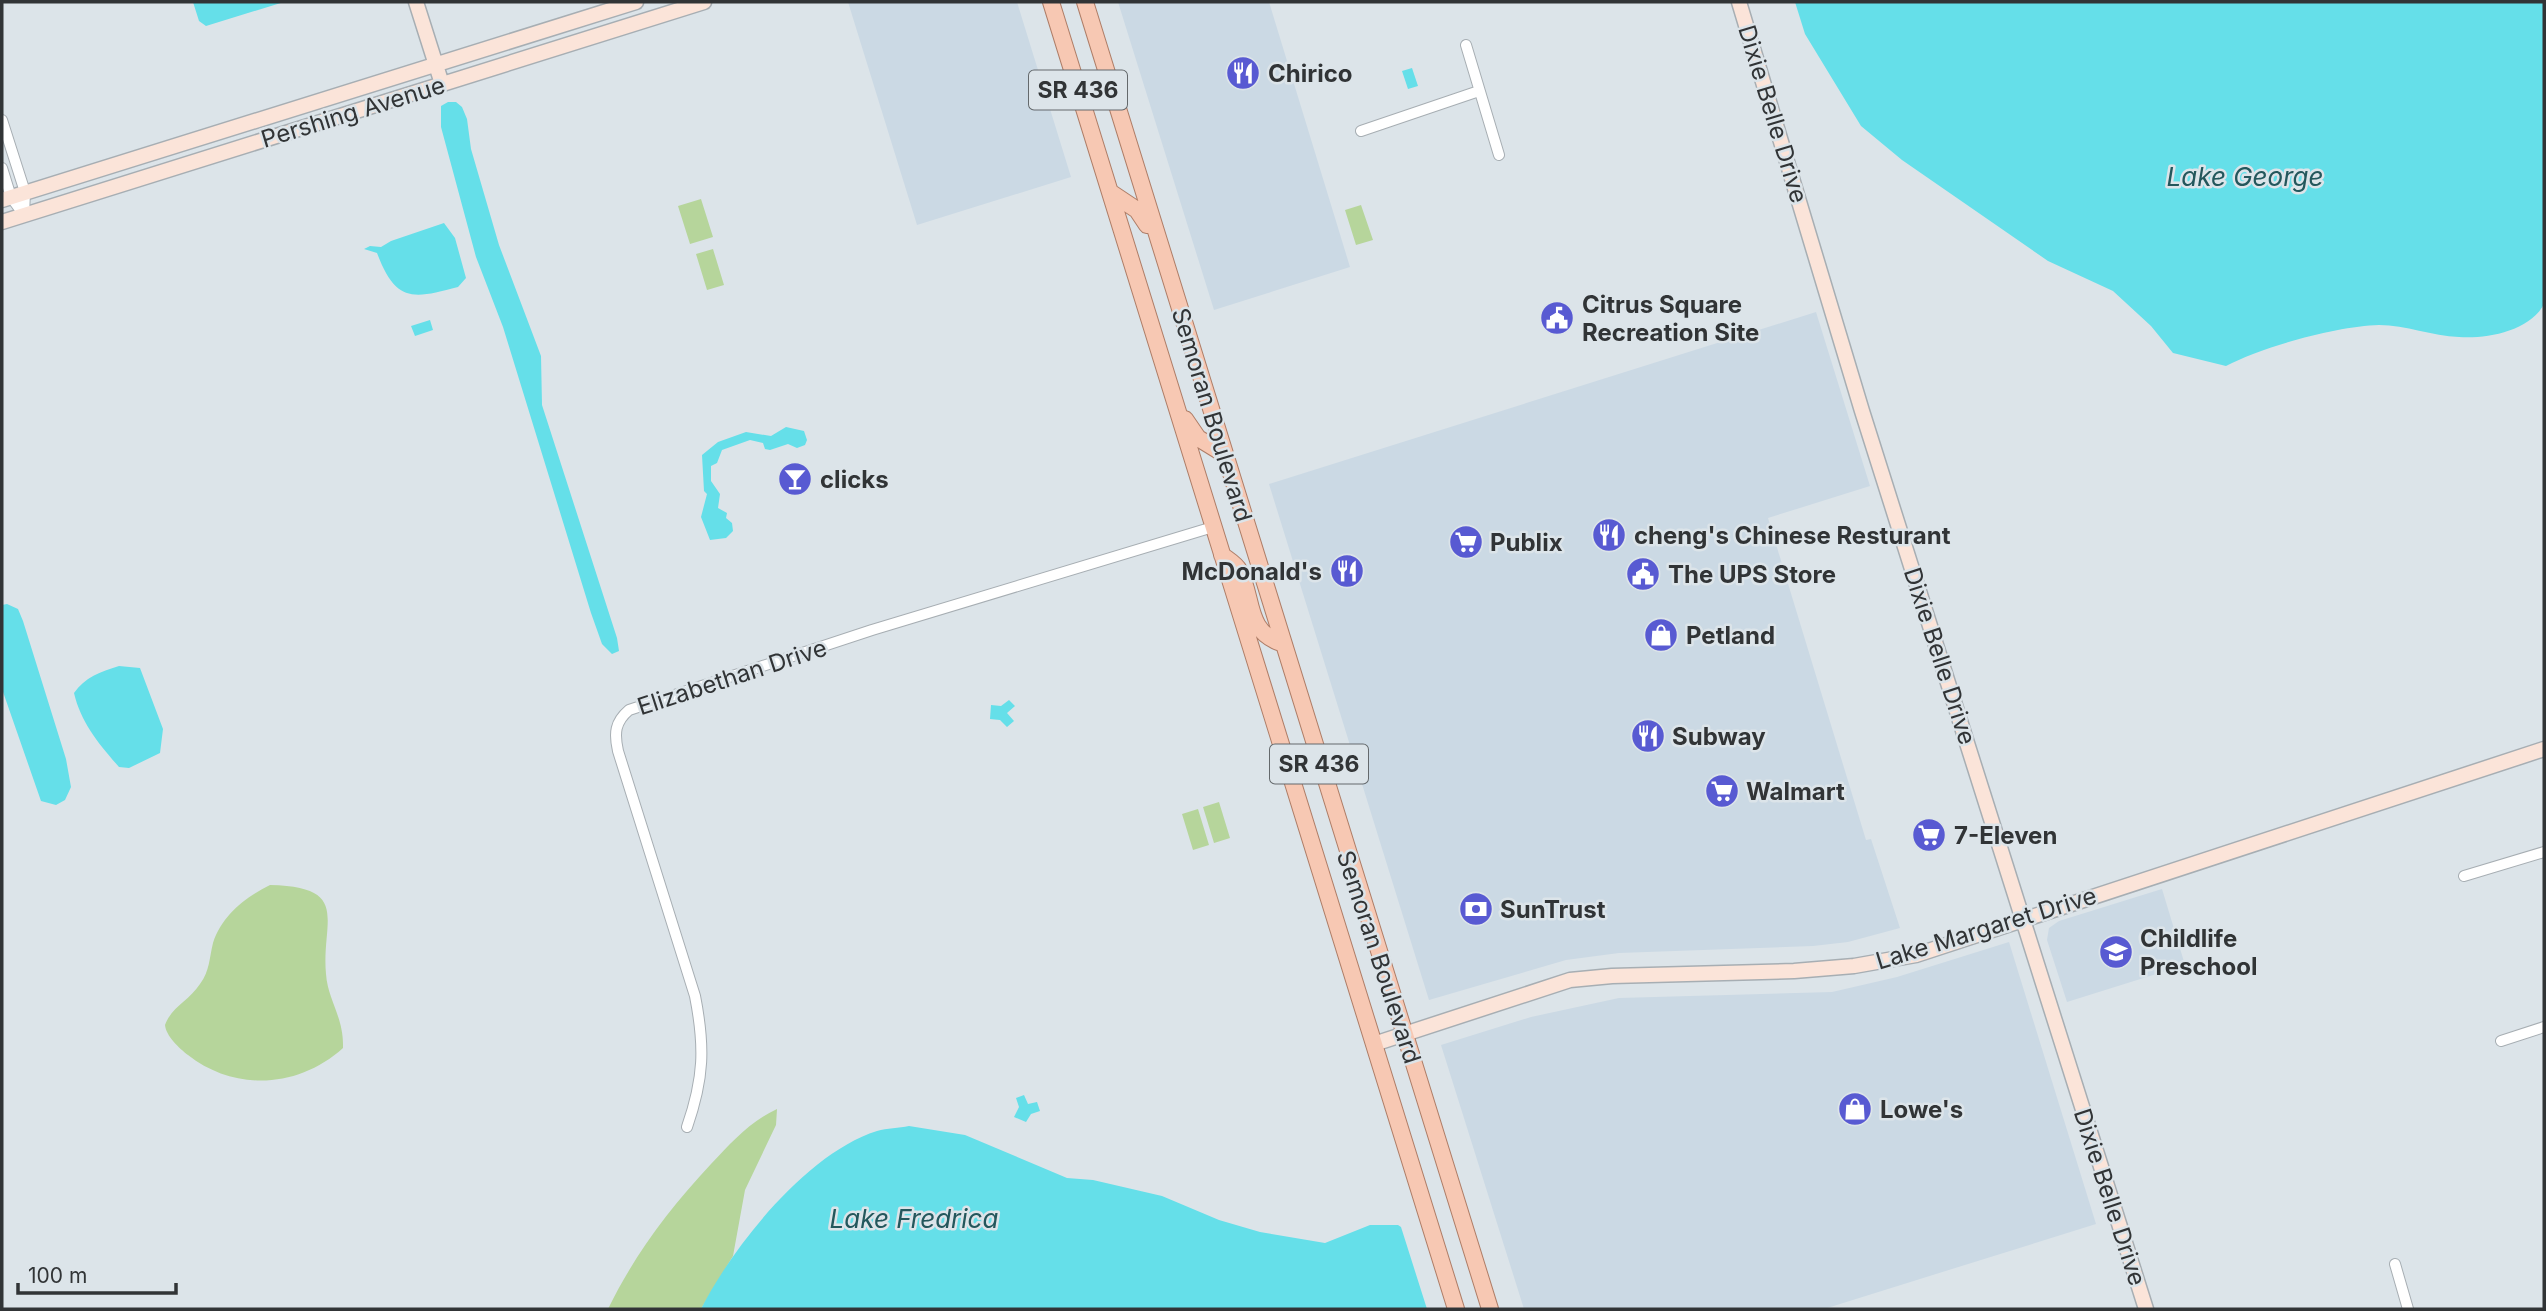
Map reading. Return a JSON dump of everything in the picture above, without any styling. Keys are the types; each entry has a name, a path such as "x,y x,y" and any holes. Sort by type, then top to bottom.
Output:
{"main road":[{"name":"Semoran Boulevard","path":"1051,2 1456,1309"},
{"name":"Semoran Boulevard","path":"1084,2 1490,1309"},
{"path":"1110,192 1137,210 1158,241"},
{"path":"1175,405 1198,438 1224,454"},
{"path":"1222,555 1238,567 1256,625 1267,638 1282,643"}],"street":[{"path":"416,2 442,83"},
{"name":"Pershing Avenue","path":"13,196 636,2"},
{"name":"Pershing Avenue","path":"2,222 704,2"},
{"name":"Dixie Belle Drive","path":"1739,2 1863,411 2111,1207 2146,1309"},
{"path":"1466,45 1500,155"},
{"path":"461,56 466,76"},
{"path":"1361,131 1479,91"},
{"path":"2,120 13,196"},
{"path":"2,169 24,215"},
{"name":"Elizabethan Drive","path":"687,1127 698,1096 703,1065 703,1037 695,996 616,744 616,726 623,715 629,710 872,630 1213,527"},
{"name":"Lake Margaret Drive","path":"1374,1044 1570,980 1612,976 1794,971 1864,965 1916,955 2544,749"},
{"path":"2465,876 2544,852"},
{"path":"2501,1041 2544,1027"},
{"path":"2395,1264 2408,1309"}],"shaded area":[{"path":"848,2 1017,2 1071,177 917,225"},
{"path":"1118,2 1269,2 1350,267 1214,310"},
{"path":"1816,312 1870,486 1768,518 1866,840 1871,839 1900,928 1848,942 1813,946 1619,953 1566,960 1429,1000 1269,484"},
{"name":"Childlife Preschool","path":"2162,889 2185,965 2067,1002 2047,940 2049,928 2059,921"},
{"path":"2009,942 2096,1224 1824,1309 1524,1309 1441,1045 1531,1017 1619,998 1832,992 1897,977"}],"green space":[{"path":"701,199 713,237 690,244 678,206"},
{"path":"1361,205 1373,240 1356,245 1345,210"},
{"path":"713,249 724,285 707,290 696,254"},
{"path":"1219,802 1230,838 1214,843 1203,807"},
{"path":"1198,809 1209,845 1193,850 1182,814"},
{"path":"270,885 296,887 313,892 322,900 327,910 327,984 341,1027 343,1048 326,1061 287,1078 246,1080 206,1067 188,1055 170,1037 165,1025 172,1013 196,990 203,979 213,943 222,924 244,901"},
{"path":"777,1109 776,1125 745,1190 733,1256 701,1309 608,1309 641,1251 681,1198 741,1133"}],"water":[{"path":"193,2 284,2 206,26 199,21"},
{"name":"Lake George","path":"1795,2 2544,2 2544,304 2529,321 2495,335 2449,336 2379,325 2342,329 2300,339 2226,366 2173,353 2151,326 2113,291 2048,261 1902,160 1861,126 1805,34"},
{"path":"1412,68 1418,86 1408,89 1402,71"},
{"path":"456,102 462,107 467,119 471,149 499,245 541,356 542,405 617,638 619,651 612,654 602,644 591,613 503,327 476,257 441,127 441,106"},
{"path":"444,223 455,238 466,278 458,287 429,294 408,293 391,281 377,253 364,249 370,246 381,247"},
{"path":"430,320 433,330 415,336 411,326"},
{"path":"786,427 804,431 807,440 805,445 797,448 788,444 770,450 765,449 763,443 750,440 722,450 717,463 711,466 711,481 720,494 718,508 727,513 726,518 732,523 733,531 726,538 710,540 701,517 707,494 704,491 702,455 718,442 746,432 771,436"},
{"path":"7,604 18,609 23,621 66,759 71,787 65,800 56,805 41,801 2,689 2,605"},
{"path":"119,666 140,668 163,729 160,753 129,768 119,767 98,741 81,714 74,693 88,679"},
{"path":"1009,700 1015,706 1007,713 1014,721 1007,727 1000,720 990,719 991,705 1001,706"},
{"path":"1024,1095 1028,1104 1037,1102 1040,1111 1031,1114 1026,1122 1014,1117 1019,1107 1016,1098"},
{"name":"Lake Fredrica","path":"909,1126 965,1135 1067,1178 1093,1180 1162,1196 1219,1220 1260,1232 1325,1243 1370,1225 1398,1225 1401,1227 1427,1309 701,1309 752,1231 799,1180 824,1159 851,1142 877,1131"}],"place":[{"name":"Chirico","path":"1243,73"},
{"name":"Citrus Square Recreation Site","path":"1557,318"},
{"name":"clicks","path":"795,479"},
{"name":"cheng's Chinese Resturant","path":"1609,535"},
{"name":"Publix","path":"1466,542"},
{"name":"McDonald's","path":"1347,571"},
{"name":"The UPS Store","path":"1643,574"},
{"name":"Petland","path":"1661,635"},
{"name":"Subway","path":"1648,736"},
{"name":"Walmart","path":"1722,791"},
{"name":"7-Eleven","path":"1929,835"},
{"name":"SunTrust","path":"1476,909"},
{"name":"Childlife Preschool","path":"2116,952"},
{"name":"Lowe's","path":"1855,1109"}]}
